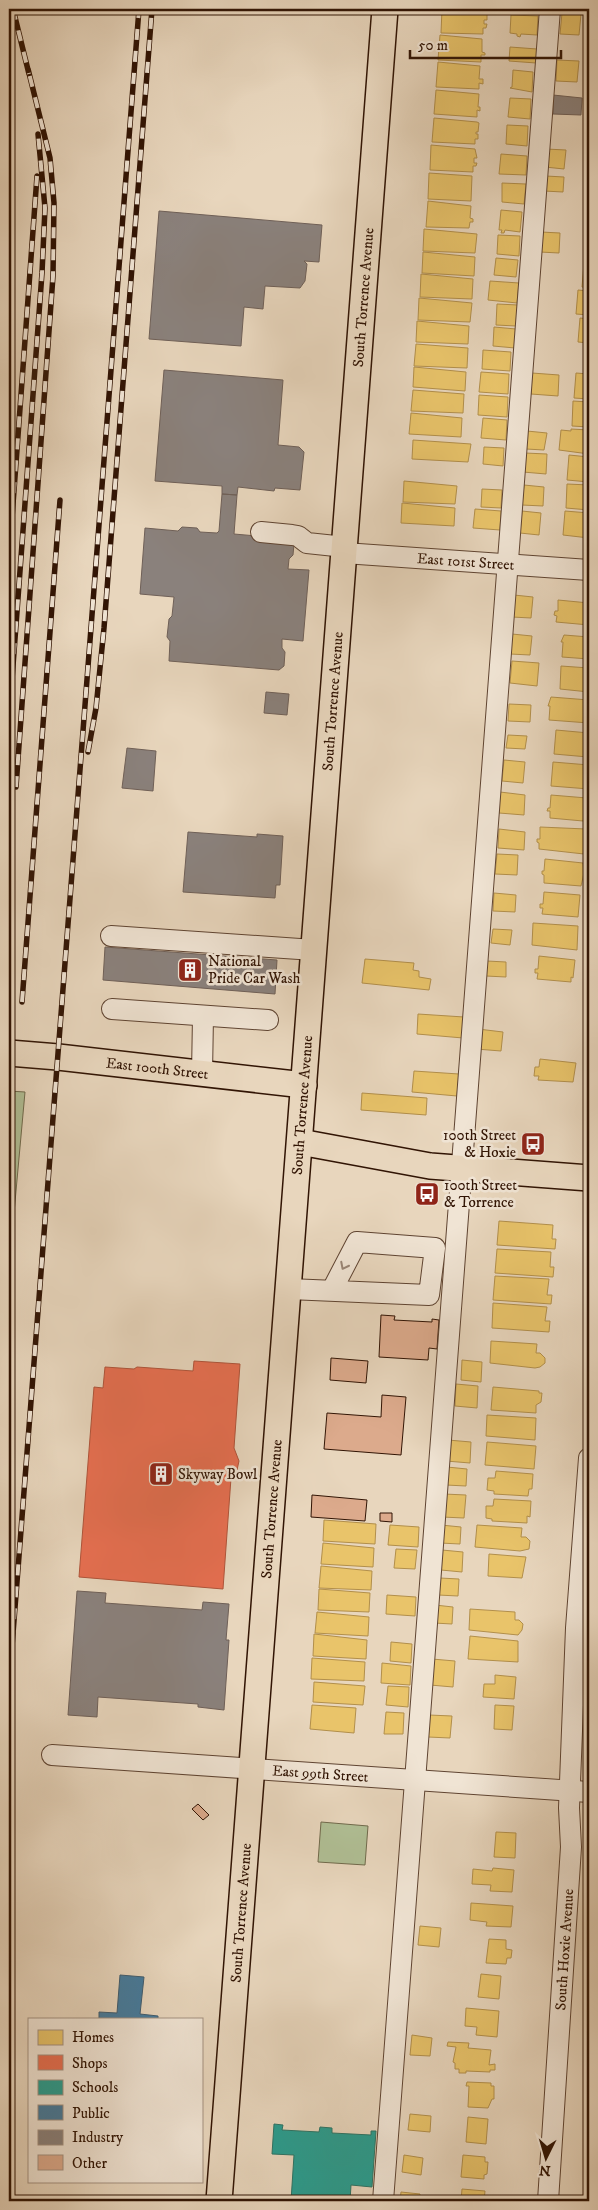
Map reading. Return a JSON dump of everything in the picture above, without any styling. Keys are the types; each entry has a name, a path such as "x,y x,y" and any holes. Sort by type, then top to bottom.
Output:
{"main road":[{"name":"South Torrence Avenue","path":"219,2201 385,9"},
{"name":"East 100th Street","path":"9,1053 304,1085"},
{"path":"300,1142 430,1166 462,1170 589,1178"}],"street":[{"path":"383,2201 550,9"},
{"name":"East 101st Street","path":"261,532 292,535 311,544 344,550 589,570"},
{"path":"111,936 314,950"},
{"path":"112,1009 268,1020"},
{"path":"202,1074 203,1016"},
{"path":"289,1289 429,1295 434,1248 357,1242 332,1290"},
{"name":"South Hoxie Avenue","path":"548,2201 572,1847 580,1792 576,1628 589,1458"},
{"name":"East 99th Street","path":"52,1755 580,1792"}],"green space":[{"path":"9,1091 25,1092 9,1268"},
{"path":"321,1822 368,1826 365,1865 318,1862"}],"building: Homes":[{"path":"442,9 485,11 484,13 487,13 487,20 484,20 484,24 487,24 486,28 483,28 483,34 441,33"},
{"path":"562,13 581,14 579,35 560,34"},
{"path":"511,15 538,16 537,35 521,34 520,37 517,34 510,33"},
{"path":"440,35 482,39 482,52 485,55 481,55 481,62 438,60"},
{"path":"510,47 537,49 536,63 509,61"},
{"path":"557,60 579,61 577,82 556,81"},
{"path":"438,62 480,66 479,79 483,79 483,84 479,83 479,89 436,87"},
{"path":"513,70 533,72 532,92 510,88 512,87"},
{"path":"436,90 479,94 478,107 480,107 480,111 477,110 477,117 434,114"},
{"path":"510,98 531,99 530,119 508,117"},
{"path":"434,118 477,122 479,123 478,132 476,132 478,139 475,139 475,144 432,142"},
{"path":"507,125 528,126 527,146 506,144"},
{"path":"431,145 475,149 477,158 474,158 474,163 477,163 476,166 473,166 473,172 430,170"},
{"path":"546,149 566,150 564,169 545,167"},
{"path":"501,154 527,156 526,175 499,174"},
{"path":"429,173 472,176 471,201 428,199"},
{"path":"546,176 564,177 563,192 544,191"},
{"path":"502,183 526,184 524,204 502,202"},
{"path":"428,201 471,206 470,218 473,219 473,222 470,222 469,228 426,227"},
{"path":"501,210 522,212 520,232 505,230 504,233 501,233 502,230 499,230"},
{"path":"424,229 477,234 475,253 423,251"},
{"path":"541,232 560,233 559,253 540,252"},
{"path":"498,235 520,236 519,256 497,254"},
{"path":"586,235 589,235 589,261 584,260"},
{"path":"423,252 475,257 474,276 422,273"},
{"path":"496,258 518,260 516,277 494,275"},
{"path":"584,263 589,263 589,288 582,287"},
{"path":"421,274 473,279 472,299 420,297"},
{"path":"490,281 519,283 517,303 488,300"},
{"path":"578,290 589,291 589,315 576,314"},
{"path":"419,298 472,303 470,322 418,320"},
{"path":"497,304 518,305 516,326 496,325"},
{"path":"580,318 589,319 589,343 578,342"},
{"path":"417,321 469,326 468,344 416,342"},
{"path":"494,327 516,329 515,348 493,346"},
{"path":"416,344 468,348 467,368 414,366"},
{"path":"483,350 511,352 510,371 482,369"},
{"path":"414,367 466,372 465,391 413,387"},
{"path":"481,372 509,374 508,394 479,392"},
{"path":"532,373 559,375 558,396 531,394"},
{"path":"576,373 589,374 589,399 574,398"},
{"path":"413,390 464,394 463,413 411,411"},
{"path":"479,395 508,397 507,417 478,415"},
{"path":"573,401 589,402 589,427 572,426"},
{"path":"411,413 462,418 461,437 409,434"},
{"path":"483,418 507,420 506,440 481,438"},
{"path":"571,429 589,430 589,454 559,450 561,430 571,431"},
{"path":"527,431 547,433 544,450 526,449"},
{"path":"413,440 471,444 468,462 412,459"},
{"path":"484,447 504,448 503,466 483,464"},
{"path":"525,453 547,454 546,474 523,472"},
{"path":"569,455 589,457 589,482 567,480"},
{"path":"404,481 457,486 455,504 403,502"},
{"path":"567,484 589,485 589,510 566,508"},
{"path":"524,485 544,487 543,506 522,505"},
{"path":"482,489 502,490 501,508 481,507"},
{"path":"402,503 455,508 454,526 401,523"},
{"path":"475,509 501,511 500,530 473,528"},
{"path":"522,511 541,513 539,535 520,533"},
{"path":"565,511 589,513 589,538 563,535"},
{"path":"514,595 533,597 531,618 512,617"},
{"path":"558,600 589,603 589,625 556,622 557,616 554,615 555,611 558,611"},
{"path":"512,634 532,636 530,655 510,654"},
{"path":"564,635 589,637 589,659 562,657 563,642 561,642"},
{"path":"512,661 539,663 537,686 510,683"},
{"path":"561,666 589,668 589,692 560,689"},
{"path":"551,697 589,700 589,723 549,720 550,706 548,706"},
{"path":"509,704 531,705 530,722 508,721"},
{"path":"556,730 589,733 588,757 554,754"},
{"path":"508,735 527,736 525,749 506,748"},
{"path":"504,760 525,762 523,783 502,781"},
{"path":"553,762 589,765 589,789 551,786"},
{"path":"500,792 525,795 524,815 499,813"},
{"path":"551,795 587,798 589,800 589,809 587,808 583,821 550,818 550,811 547,811 550,808"},
{"path":"540,827 586,829 584,854 539,849 537,839 540,839"},
{"path":"499,829 525,832 524,850 498,848"},
{"path":"497,854 518,855 517,875 495,874"},
{"path":"545,859 583,863 584,873 581,886 544,883 542,871 544,871"},
{"path":"544,892 580,895 578,917 542,914 543,908 540,908 540,904 543,904"},
{"path":"494,893 516,895 515,912 493,911"},
{"path":"533,923 578,926 577,950 532,945"},
{"path":"493,929 512,930 510,945 491,943"},
{"path":"539,956 575,960 571,982 537,979 538,973 535,973 535,969 538,969"},
{"path":"365,959 414,963 413,970 419,971 419,977 431,979 429,990 362,983"},
{"path":"487,961 506,962 506,977 486,976"},
{"path":"418,1014 464,1017 463,1038 417,1034"},
{"path":"478,1029 503,1032 501,1051 476,1049"},
{"path":"540,1059 576,1063 573,1082 538,1080 539,1076 534,1076 535,1067 539,1067"},
{"path":"414,1071 459,1074 457,1096 412,1092"},
{"path":"362,1093 427,1098 426,1115 361,1110"},
{"path":"499,1221 553,1225 552,1239 556,1239 555,1249 497,1245"},
{"path":"497,1249 551,1252 550,1267 554,1267 553,1277 495,1273"},
{"path":"495,1276 549,1279 547,1295 552,1295 551,1304 493,1300"},
{"path":"493,1303 547,1307 545,1321 550,1321 549,1332 492,1328"},
{"path":"491,1341 537,1344 536,1353 540,1353 545,1358 545,1363 535,1368 490,1363"},
{"path":"462,1360 482,1362 481,1382 461,1380"},
{"path":"456,1384 478,1386 477,1408 455,1406"},
{"path":"493,1387 539,1391 539,1393 542,1393 541,1402 536,1405 536,1413 491,1410"},
{"path":"487,1415 536,1418 535,1440 486,1436"},
{"path":"448,1440 471,1442 470,1463 446,1461"},
{"path":"487,1442 536,1446 534,1469 485,1465"},
{"path":"447,1467 467,1469 466,1486 446,1485"},
{"path":"496,1471 533,1474 532,1489 529,1489 528,1496 494,1494 494,1491 487,1490 488,1478 495,1478"},
{"path":"444,1494 466,1495 464,1518 442,1517"},
{"path":"494,1499 531,1501 530,1517 527,1516 527,1523 492,1521 492,1519 486,1518 486,1506 493,1506"},
{"path":"324,1520 376,1524 375,1544 323,1541"},
{"path":"390,1525 419,1527 418,1547 388,1545"},
{"path":"441,1525 461,1527 460,1544 440,1543"},
{"path":"477,1525 522,1528 521,1537 526,1537 530,1541 529,1549 520,1551 475,1547"},
{"path":"323,1543 374,1548 373,1567 321,1564"},
{"path":"396,1549 417,1550 415,1569 394,1568"},
{"path":"442,1550 463,1552 462,1572 441,1570"},
{"path":"489,1554 526,1557 522,1578 488,1576"},
{"path":"321,1566 372,1571 371,1590 319,1588"},
{"path":"440,1578 459,1579 458,1596 438,1595"},
{"path":"319,1589 370,1593 369,1612 318,1610"},
{"path":"387,1595 416,1597 415,1616 386,1614"},
{"path":"435,1605 453,1607 452,1624 434,1623"},
{"path":"470,1609 515,1612 515,1620 519,1620 523,1624 522,1630 518,1635 469,1630"},
{"path":"317,1612 369,1617 368,1636 315,1633"},
{"path":"314,1634 367,1640 366,1659 313,1656"},
{"path":"470,1636 518,1641 518,1662 468,1659"},
{"path":"391,1642 412,1644 411,1663 390,1661"},
{"path":"312,1658 365,1662 364,1681 311,1679"},
{"path":"432,1659 455,1661 453,1687 430,1685"},
{"path":"382,1663 411,1666 410,1685 381,1683"},
{"path":"495,1675 516,1677 514,1699 483,1697 484,1684 495,1684"},
{"path":"314,1682 365,1686 363,1705 313,1702"},
{"path":"388,1686 409,1687 408,1707 386,1705"},
{"path":"312,1705 356,1708 354,1733 310,1729"},
{"path":"495,1705 514,1706 512,1730 494,1729"},
{"path":"386,1712 404,1713 403,1734 384,1734"},
{"path":"429,1715 452,1716 450,1738 428,1737"},
{"path":"496,1832 516,1833 515,1858 494,1857"},
{"path":"493,1868 514,1870 512,1892 490,1891 491,1885 472,1884 473,1869 492,1871"},
{"path":"471,1903 513,1906 511,1927 486,1926 487,1922 470,1920"},
{"path":"420,1926 441,1928 439,1947 418,1945"},
{"path":"489,1939 506,1940 506,1949 512,1950 511,1958 507,1958 506,1964 486,1963"},
{"path":"481,1974 501,1976 499,1999 478,1997"},
{"path":"466,2008 499,2011 497,2037 476,2035 477,2027 465,2026"},
{"path":"412,2035 432,2038 430,2056 410,2055"},
{"path":"448,2042 469,2043 468,2048 491,2050 489,2065 495,2064 495,2070 490,2070 490,2072 466,2071 466,2073 459,2073 459,2069 455,2069 455,2063 453,2062 456,2047 447,2046"},
{"path":"467,2082 491,2083 491,2086 494,2086 494,2099 492,2099 488,2108 468,2107 469,2086 466,2086"},
{"path":"410,2114 431,2116 430,2132 408,2130"},
{"path":"468,2117 488,2119 486,2144 466,2142"},
{"path":"404,2155 423,2158 421,2175 402,2172"},
{"path":"463,2155 485,2157 485,2162 488,2162 487,2174 484,2175 484,2179 461,2177"},
{"path":"462,2189 485,2191 484,2201 461,2201"},
{"path":"401,2192 420,2194 419,2201 400,2201"}],"building: Shops":[{"name":"Skyway Bowl","path":"194,1361 240,1364 234,1448 239,1461 237,1470 231,1478 223,1589 79,1577 94,1387 103,1388 105,1367 193,1371"}],"building: Schools":[{"path":"274,2124 283,2125 282,2130 319,2132 320,2127 332,2128 332,2133 371,2135 371,2131 376,2131 372,2187 351,2185 350,2201 291,2201 294,2155 272,2154"}],"building: Public":[{"path":"120,1975 144,1977 140,2014 158,2016 158,2018 99,2018 99,2012 117,2013"}],"building: Industry":[{"path":"553,95 582,98 581,115 553,114"},
{"path":"159,211 322,225 319,262 304,261 307,264 305,281 300,288 265,286 263,309 244,307 241,346 149,339"},
{"path":"164,370 283,380 278,445 299,447 304,452 300,490 275,488 274,491 238,487 237,495 222,494 222,486 155,481"},
{"path":"222,494 237,495 234,534 291,539 294,544 293,555 289,559 288,569 309,570 303,641 282,639 282,648 285,652 284,666 279,670 169,661 170,641 167,637 174,597 140,594 145,528 178,531 182,527 197,528 200,532 217,533 219,531"},
{"path":"266,692 289,694 287,715 264,713"},
{"path":"127,748 156,751 153,791 122,788"},
{"path":"188,832 257,837 257,834 283,836 280,885 276,885 275,898 183,892"},
{"name":"National Pride Car Wash","path":"105,947 277,960 275,994 103,980"},
{"path":"9,958 14,959 11,1006 9,1006"},
{"path":"77,1591 106,1593 105,1603 202,1610 203,1602 229,1604 226,1640 229,1640 224,1710 198,1707 198,1704 98,1697 97,1717 68,1715"}],"building: Other":[{"path":"381,1315 395,1316 394,1320 432,1322 432,1319 439,1320 437,1349 429,1348 428,1360 379,1357"},
{"path":"331,1358 368,1361 366,1383 330,1380"},
{"path":"382,1395 406,1397 401,1455 324,1449 327,1413 381,1417"},
{"path":"312,1495 367,1500 365,1521 311,1517"},
{"path":"380,1513 392,1513 392,1522 380,1521"},
{"path":"198,1804 209,1815 203,1820 192,1809"}],"railway":[{"path":"13,9 29,74"},
{"path":"9,1685 139,9"},
{"path":"88,752 96,708 104,628 152,9"},
{"path":"16,787 53,276 54,203 50,158 28,69"},
{"path":"9,720 42,273 45,208 38,134"},
{"path":"9,559 37,176"},
{"path":"22,1002 60,500"}],"place":[{"name":"National Pride Car Wash","path":"190,970"},
{"name":"100th Street & Hoxie","path":"533,1144"},
{"name":"100th Street & Torrence","path":"427,1194"},
{"name":"Skyway Bowl","path":"161,1474"}]}
